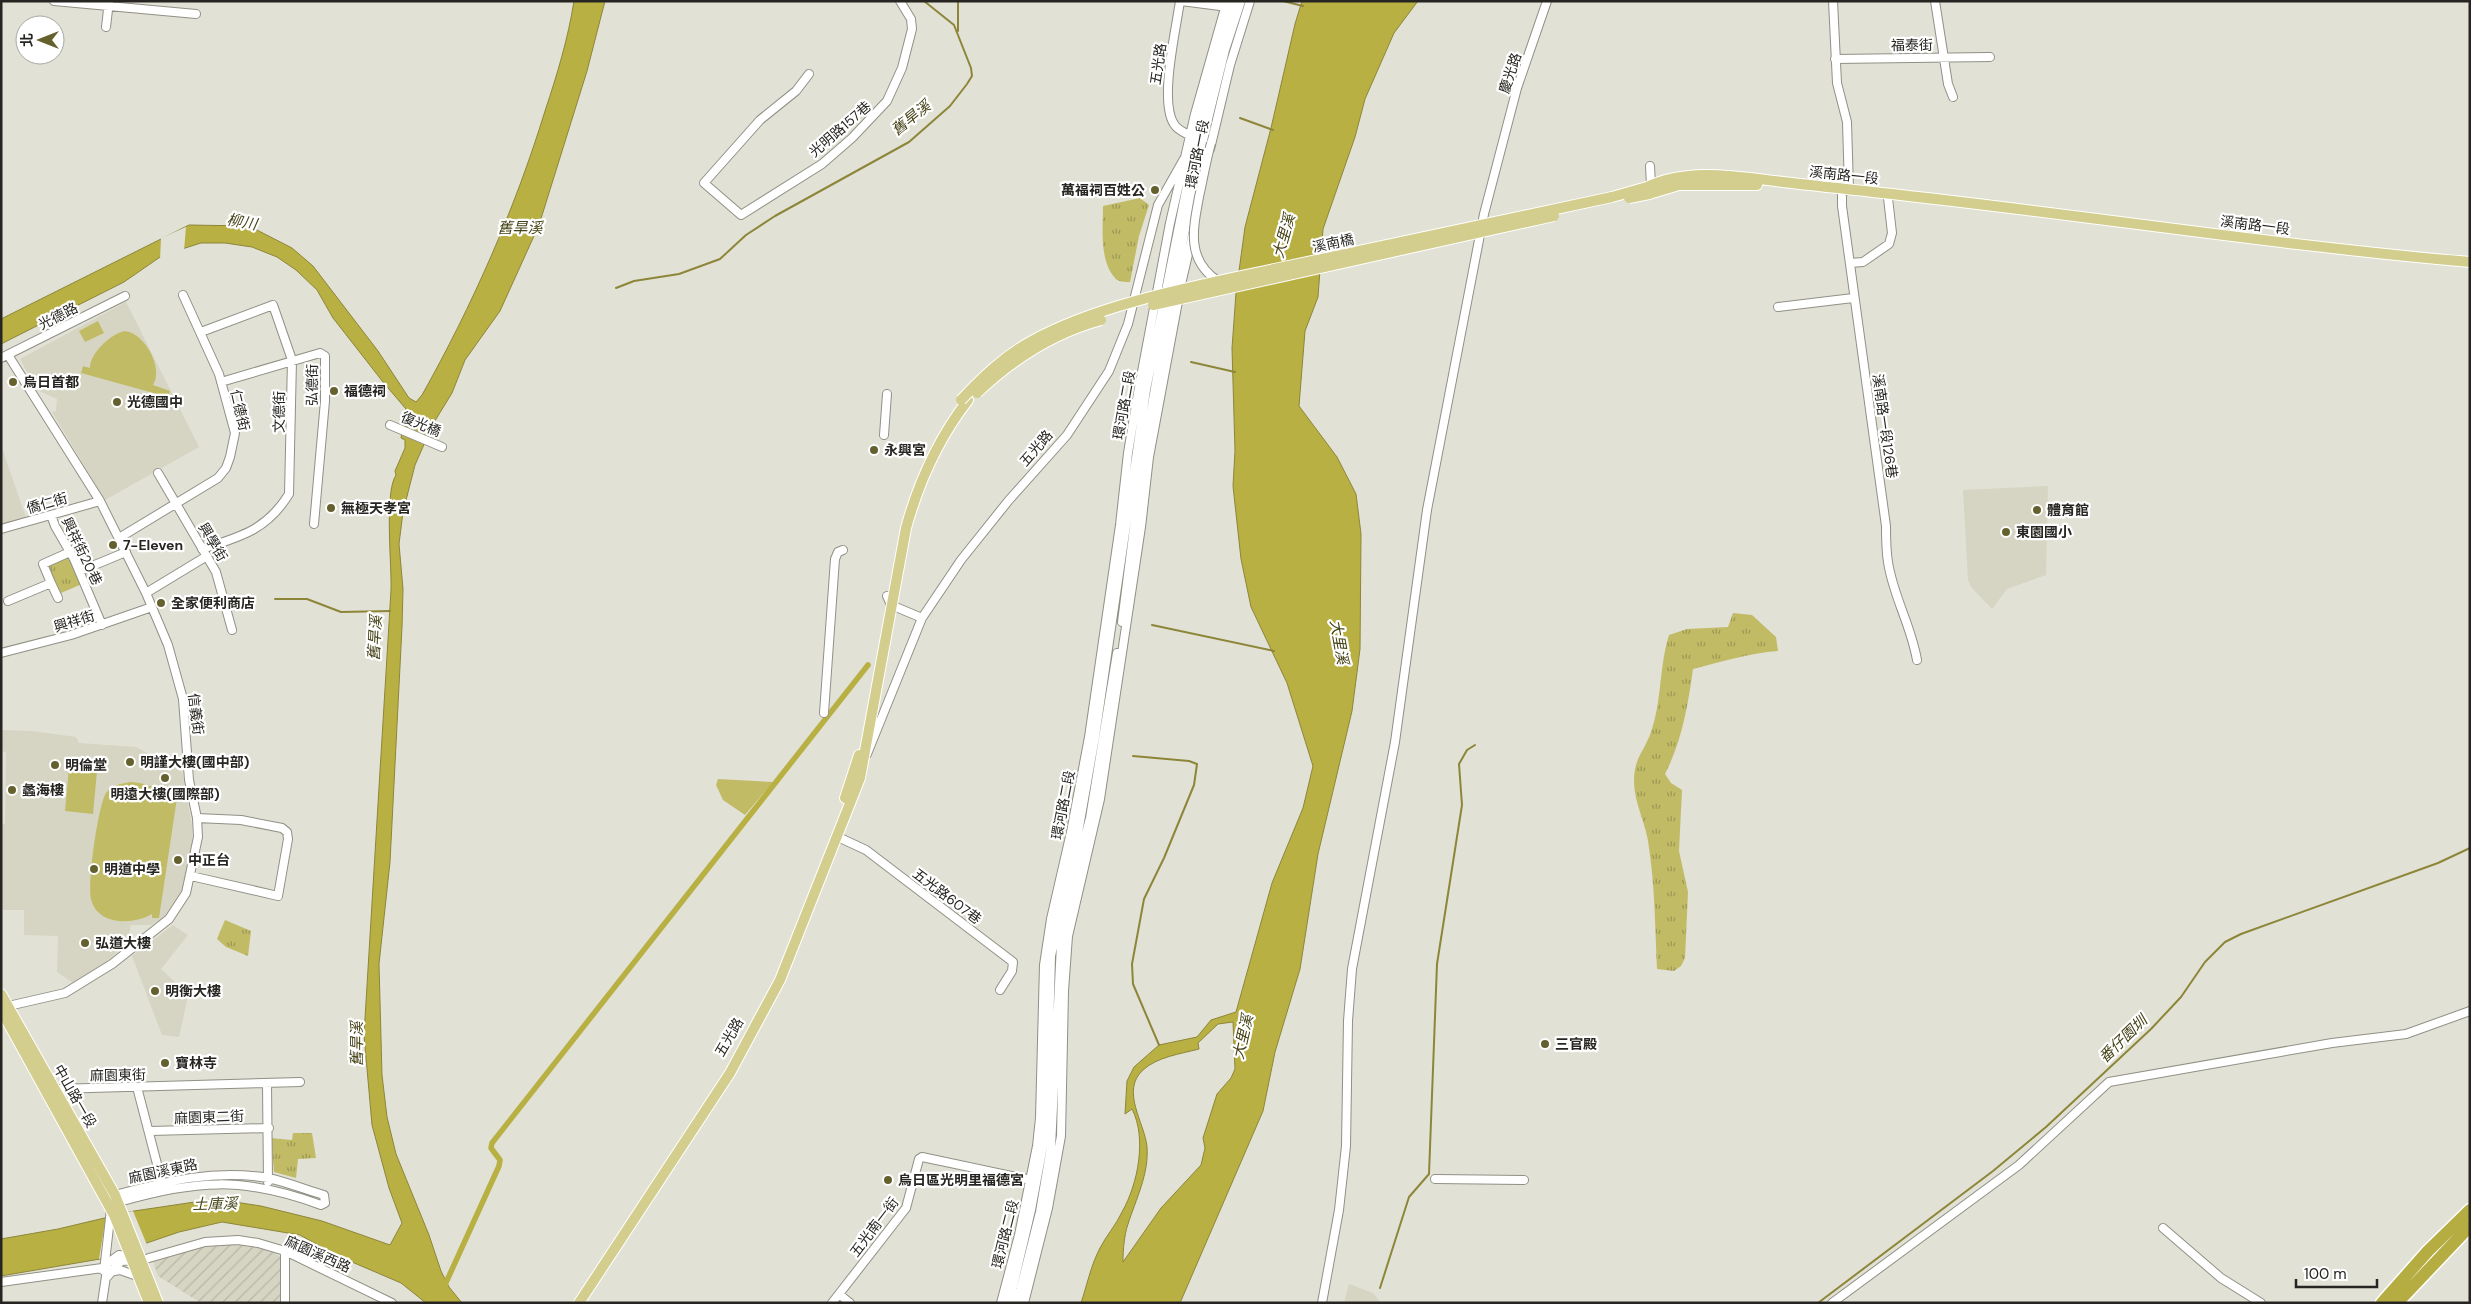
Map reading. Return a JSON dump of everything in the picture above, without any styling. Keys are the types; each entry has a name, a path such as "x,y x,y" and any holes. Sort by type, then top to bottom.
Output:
{"highway":[{"path":"2382,1303 2428,1251 2470,1210"},
{"path":"2397,1303 2470,1226"}],"main road":[{"name":"溪南路一段","path":"1649,188 1715,184 1845,191 2038,210 2208,234 2470,262"},
{"name":"溪南橋","path":"965,400 989,370 1016,350 1057,328 1107,311 1218,281 1649,188"},
{"name":"溪南橋","path":"965,400 1013,361 1050,340 1096,321 1151,305 1364,260 1649,188"},
{"name":"五光路","path":"579,1303 730,1073 756,1028 780,980 838,837 862,759 889,601 916,492 942,438 965,400"},
{"name":"五光路","path":"573,1303 726,1070 752,1026 776,977 862,759"},
{"name":"中山路一段","path":"1,994 3,1008 115,1208"},
{"name":"中山路一段","path":"3,1008 56,1089 115,1208"},
{"path":"115,1208 135,1257 157,1302"},
{"path":"135,1257 140,1277 157,1302"}],"street":[{"path":"54,1 109,4 196,14"},
{"name":"光明路157巷","path":"809,74 796,90 760,120 704,183 741,215 822,164 852,138 887,101 902,68 912,29 910,19 900,1"},
{"path":"1180,1 1232,6"},
{"name":"五光路","path":"1180,1 1169,77 1168,109 1176,127 1196,140"},
{"name":"環河路一段","path":"1164,313 1196,140 1232,6 1241,1"},
{"name":"環河路一段","path":"1232,6 1250,1"},
{"name":"慶光路","path":"1322,1303 1340,1210 1346,1146 1348,1021 1352,969 1395,742 1427,510 1472,269 1498,154 1547,1"},
{"path":"1833,1 1837,83 1847,122 1845,191"},
{"path":"1935,1 1948,84 1953,97"},
{"path":"106,27 109,4"},
{"name":"環河路一段","path":"1164,313 1170,223 1190,152 1196,140 1226,50 1232,6"},
{"name":"環河路一段","path":"1164,313 1208,169 1210,143 1230,65 1232,6"},
{"name":"福泰街","path":"1835,59 1990,57"},
{"path":"1196,140 1210,143 1192,241 1199,264 1218,281"},
{"path":"1190,152 1196,140"},
{"path":"1196,140 1206,162"},
{"name":"五光路","path":"862,759 922,618 961,560 1009,500 1072,428 1109,371 1128,324 1158,205 1190,152"},
{"path":"1649,188 1650,166"},
{"name":"溪南路一段126巷","path":"1845,191 1854,298 1886,526 1888,562 1900,608 1914,639 1917,660"},
{"path":"1850,263 1864,262 1889,244 1892,234 1885,196"},
{"name":"光德路","path":"5,357 125,296"},
{"name":"仁德街","path":"119,538 218,478 228,463 233,448 234,433 221,382 183,296"},
{"path":"1778,307 1854,298"},
{"name":"文德街","path":"200,332 273,305 292,360 290,494 282,506 262,526 242,536 202,548"},
{"name":"環河路二段","path":"1009,1303 1032,1210 1043,1146 1047,1109 1051,956 1074,833 1089,737 1120,525 1128,453 1164,313"},
{"name":"環河路二段","path":"1024,1303 1048,1208 1060,1136 1064,991 1068,936 1109,744 1141,527 1164,313"},
{"name":"弘德街","path":"221,382 292,360 320,353 325,356 314,524"},
{"name":"信義街","path":"3,1008 65,993 112,964 169,919 186,893 198,837 197,818 189,780 183,699 168,645 146,593 100,501 5,357"},
{"path":"884,435 887,394"},
{"name":"復光橋","path":"390,425 442,447"},
{"name":"興學街","path":"158,473 216,572 232,630"},
{"name":"僑仁街","path":"1,530 100,501"},
{"name":"興祥街20巷","path":"51,515 55,526 80,571 102,625"},
{"path":"824,713 834,559 838,552 843,550"},
{"path":"58,598 43,564 70,552"},
{"path":"80,571 126,552"},
{"path":"146,593 207,556"},
{"path":"8,601 51,584"},
{"path":"889,601 922,618"},
{"name":"興祥街","path":"1,653 102,625 152,607"},
{"path":"191,876 278,896 288,839 287,832 282,828 241,820 197,818"},
{"path":"1074,833 1089,836"},
{"name":"五光路607巷","path":"838,837 866,850 1013,962 1012,971 1000,990"},
{"path":"1067,866 1081,870"},
{"name":"環河路二段","path":"1001,1303 1031,1180 1040,1118 1044,964 1051,919 1067,866"},
{"name":"環河路二段","path":"1017,1303 1040,1212 1051,1147 1057,1054 1059,962 1068,902 1081,870"},
{"path":"1832,1303 2019,1166 2109,1082 2332,1043 2406,1034 2470,1011"},
{"name":"麻園東街","path":"56,1089 300,1082"},
{"path":"267,1084 269,1128 269,1178 267,1188"},
{"path":"137,1087 163,1186"},
{"name":"麻園東二街","path":"150,1131 269,1128"},
{"name":"五光南一街","path":"832,1303 906,1208 919,1159 922,1157 1031,1180"},
{"name":"麻園溪東路","path":"115,1208 163,1186 214,1174 269,1178 324,1195 325,1203 320,1205 267,1188 223,1183 163,1186"},
{"path":"1434,1180 1524,1180"},
{"path":"102,1303 115,1208"},
{"path":"2163,1228 2221,1278 2261,1303"},
{"name":"麻園溪西路","path":"106,1272 108,1263 119,1255 135,1257 205,1242 238,1240 285,1251 384,1297 392,1303"},
{"path":"284,1303 285,1251"},
{"path":"1,1282 120,1270 140,1277"},
{"path":"839,1294 850,1303"},
{"path":"375,1303 384,1297"}],"shaded area":[{"name":"光德國中","path":"126,302 199,447 105,500 52,412 56,411 57,399 37,390 20,359"},
{"path":"1,445 26,518 1,525"},
{"name":"東園國小","path":"2048,486 2046,575 2007,589 1992,609 1971,587 1968,580 1963,490"},
{"name":"明道中學","path":"1,730 32,731 76,737 79,743 136,747 182,771 192,826 192,843 182,894 163,918 151,925 131,925 127,943 106,962 73,983 57,972 58,936 24,935 24,910 1,910 1,824 5,824 6,752 1,751"},
{"path":"173,925 188,935 161,969 176,983 174,992 188,996 179,1037 162,1035 132,956"},
{"path":"235,1244 267,1249 281,1257 280,1303 201,1303 158,1276 152,1259 195,1248"},
{"path":"1349,1284 1373,1293 1381,1303 1344,1303"}],"green space":[{"path":"1140,198 1149,205 1139,236 1130,282 1122,282 1115,278 1106,262 1103,243 1103,206"},
{"path":"98,321 104,333 85,342 79,331"},
{"path":"124,331 139,337 145,344 154,360 156,369 156,378 153,385 170,391 168,397 81,373 83,366 90,368 93,356 102,345 113,336"},
{"path":"68,555 82,584 61,593 47,566"},
{"path":"1733,613 1752,615 1776,637 1778,651 1746,656 1693,669 1680,736 1665,774 1671,783 1682,790 1679,851 1688,892 1685,958 1681,966 1674,971 1657,969 1651,863 1648,839 1638,806 1634,773 1655,720 1669,635 1687,629 1728,627"},
{"path":"69,768 97,771 93,814 65,811"},
{"path":"718,779 773,782 745,815 723,800 716,785"},
{"path":"130,782 153,787 170,804 172,797 177,798 159,918 152,918 152,914 136,920 117,921 108,919 101,914 95,908 91,899 92,862 100,813 106,793 120,784"},
{"path":"225,920 251,931 248,956 226,947 217,939"},
{"path":"293,1133 312,1133 316,1158 298,1159 296,1178 274,1172 271,1138 292,1140"}],"water":[{"name":"土庫溪","path":"574,1 605,1 587,71 539,225 500,311 465,360 452,393 433,424 415,465 403,512 399,544 403,589 402,627 390,862 379,964 382,1075 387,1117 396,1154 429,1235 441,1271 449,1287 462,1303 426,1303 401,1283 338,1256 300,1235 222,1222 179,1232 100,1259 1,1276 1,1239 58,1229 134,1211 215,1199 261,1206 322,1221 390,1245 402,1223 389,1188 372,1125 364,1035 391,590 390,497 396,475 395,471 405,448 405,440 401,438 406,409 333,318 317,290 296,270 277,257 252,247 225,243 201,243 163,255 124,282 1,344 1,319 189,225 249,226 292,248 313,266 378,351 409,398 416,402 422,395 458,327 506,220 554,84"},
{"name":"大里溪","path":"1302,1 1418,1 1394,33 1365,99 1355,137 1323,229 1318,297 1305,331 1299,406 1337,457 1356,494 1361,534 1360,649 1352,711 1318,854 1300,969 1275,1052 1263,1111 1180,1303 1081,1303 1102,1244 1128,1201 1139,1161 1140,1147 1137,1121 1132,1109 1125,1114 1127,1081 1134,1067 1159,1045 1197,1037 1211,1020 1236,1012 1272,883 1303,808 1313,766 1287,683 1251,607 1241,559 1233,486 1235,451 1232,348 1236,293 1245,227 1271,128","holes":["1233,1022 1235,1069 1231,1078 1217,1094 1203,1138 1205,1148 1201,1165 1161,1208 1123,1262 1128,1224 1144,1177 1147,1157 1147,1147 1134,1097 1136,1078 1143,1070 1155,1062 1169,1056 1199,1049 1198,1043 1218,1024"]}],"pier":[{"path":"186,227 184,251 160,260 161,238"},
{"path":"133,1211 147,1245 99,1259 106,1216"}],"waterway":[{"name":"舊旱溪","path":"616,288 634,281 679,274 720,259 746,235 775,216 909,142 950,106 972,76 971,68 954,25 924,1"},
{"path":"958,1 958,31"},
{"path":"1283,1 1303,6"},
{"path":"1240,118 1273,130"},
{"path":"1191,362 1235,372"},
{"path":"275,599 307,599 341,612 390,611"},
{"path":"1152,625 1274,651"},
{"path":"444,1287 499,1166 500,1160 491,1148 492,1143 868,665"},
{"path":"1380,1288 1409,1197 1429,1174 1437,964 1462,805 1459,764 1467,750 1475,745"},
{"path":"1133,756 1189,761 1197,764 1194,785 1164,858 1144,899 1132,964 1133,984 1159,1045"},
{"name":"番仔園圳","path":"1818,1303 1993,1171 2046,1127 2151,1029 2181,997 2205,962 2225,942 2241,934 2438,863 2470,848"}],"place":[{"name":"萬福祠百姓公","path":"1155,190"},
{"name":"烏日首都","path":"13,382"},
{"name":"福德祠","path":"334,391"},
{"name":"光德國中","path":"117,402"},
{"name":"永興宮","path":"874,450"},
{"name":"無極天孝宮","path":"331,508"},
{"name":"體育館","path":"2037,510"},
{"name":"東園國小","path":"2006,532"},
{"name":"7-Eleven","path":"113,545"},
{"name":"全家便利商店","path":"161,603"},
{"name":"明謹大樓(國中部)","path":"130,762"},
{"name":"明倫堂","path":"55,765"},
{"name":"明遠大樓(國際部)","path":"165,778"},
{"name":"蠡海樓","path":"12,790"},
{"name":"中正台","path":"178,860"},
{"name":"明道中學","path":"94,869"},
{"name":"弘道大樓","path":"85,943"},
{"name":"明衡大樓","path":"155,991"},
{"name":"三官殿","path":"1545,1044"},
{"name":"寶林寺","path":"165,1063"},
{"name":"烏日區光明里福德宮","path":"888,1180"}],"water label":[{"name":"柳川","path":"242,222"}]}
